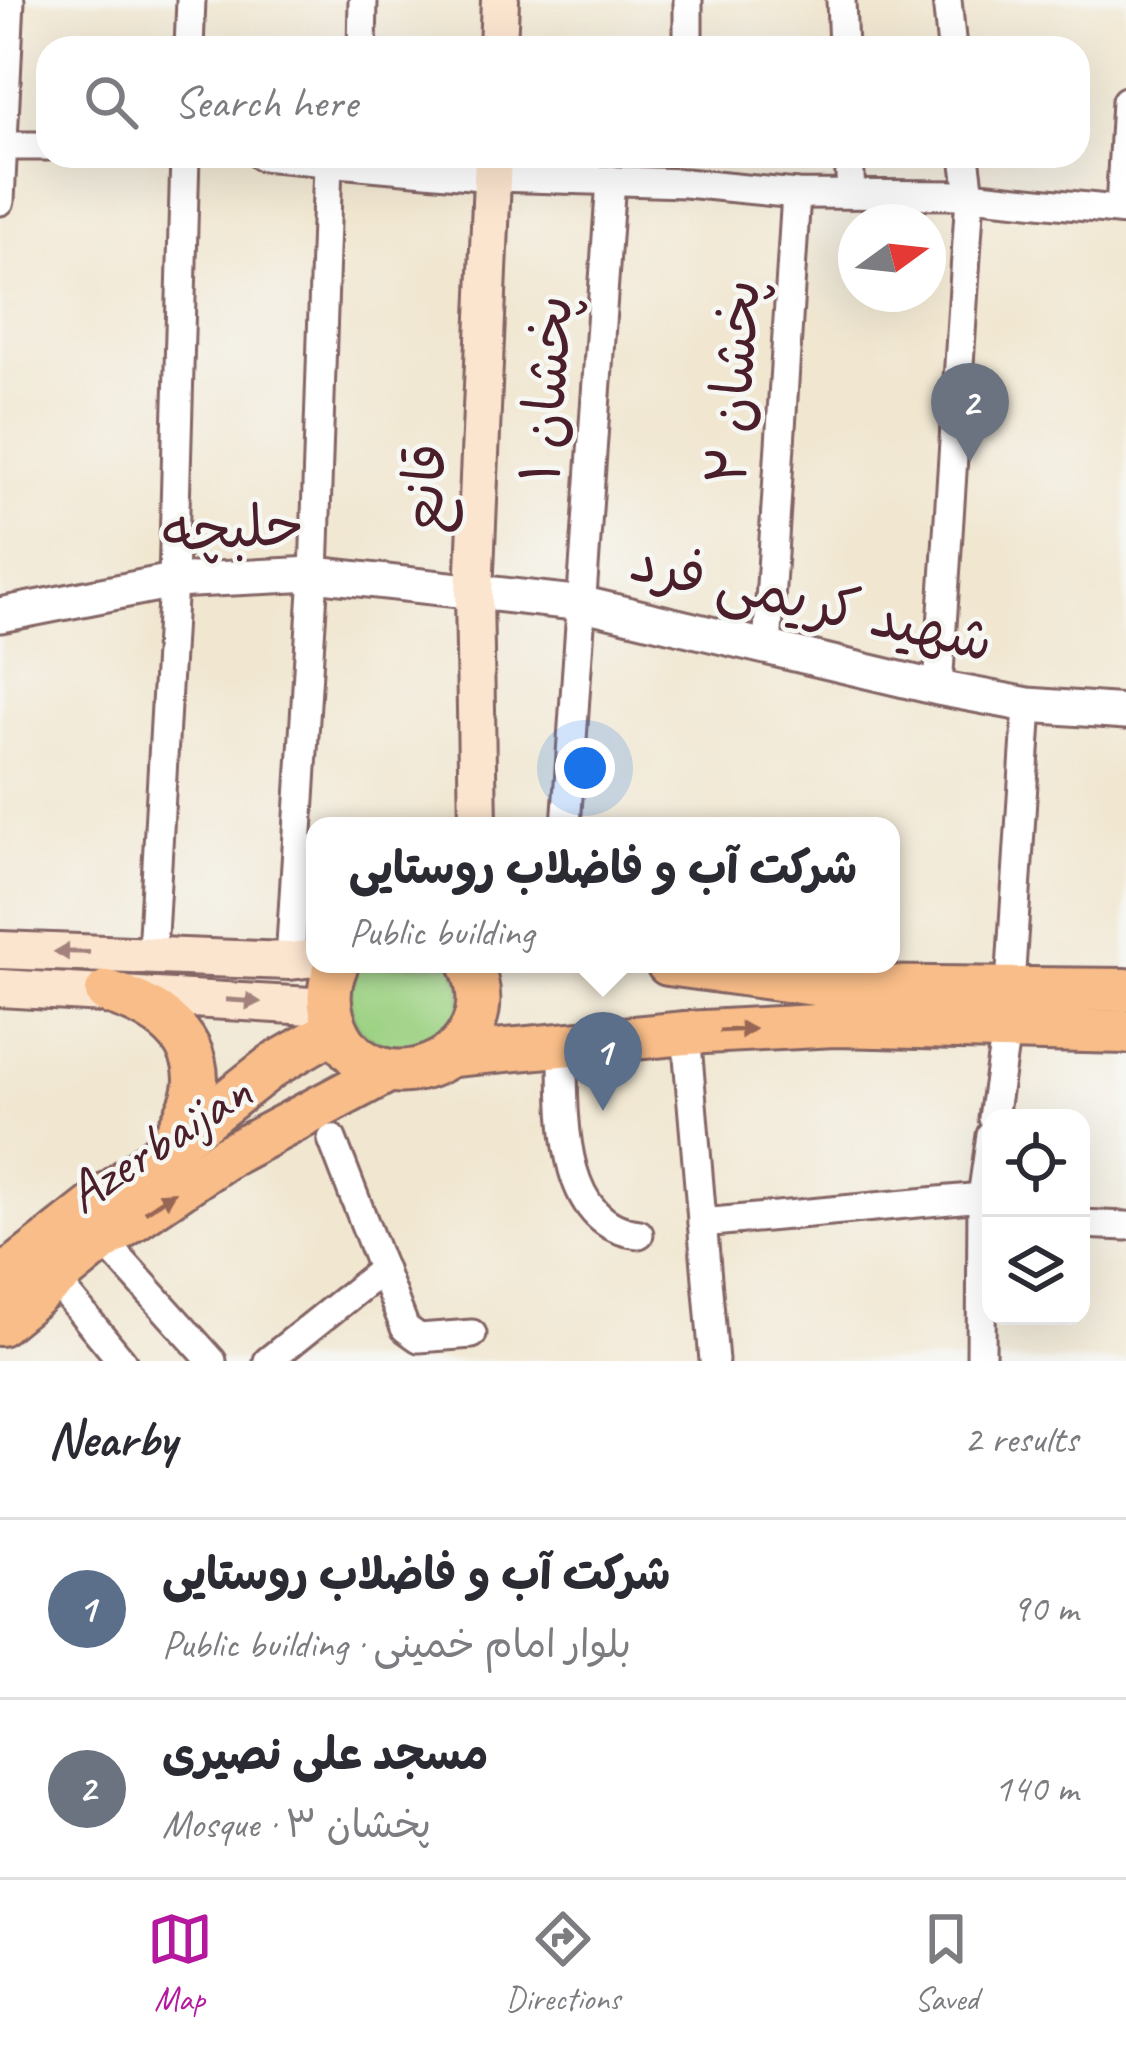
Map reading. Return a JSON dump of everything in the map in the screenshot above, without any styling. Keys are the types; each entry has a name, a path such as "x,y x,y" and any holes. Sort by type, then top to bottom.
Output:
{"main road":[{"path":"498,36 500,0"},
{"name":"قانع","path":"478,817 473,593 493,168"},
{"path":"0,950 303,959"},
{"path":"334,973 329,989 333,1018 349,1048 367,1063 388,1071"},
{"path":"453,1054 468,1037 476,1015 478,992 473,973"},
{"path":"704,973 836,1006 1006,1031 1126,1032"},
{"path":"836,1006 1010,986 1126,990"},
{"path":"0,988 106,992 333,1018"},
{"path":"106,992 141,1002 173,1024 189,1052 196,1080 189,1109 170,1146"},
{"name":"Azerbaijan","path":"0,1324 103,1240 226,1157 388,1071 434,1066 453,1054 686,1033 836,1006"},
{"name":"Azerbaijan","path":"0,1280 333,1018"}],"street":[{"path":"0,201 10,0"},
{"path":"190,36 191,0"},
{"path":"362,36 363,0"},
{"path":"688,0 688,36"},
{"path":"841,0 842,36"},
{"path":"947,0 951,36"},
{"path":"510,168 610,180 685,169 796,194 970,195 1123,210 1126,100"},
{"path":"1,146 36,146"},
{"path":"152,953 173,580 185,168"},
{"path":"307,817 328,168"},
{"path":"849,168 850,194"},
{"path":"938,688 970,195 967,168"},
{"name":"پخشان ۱","path":"567,817 610,180"},
{"name":"پخشان ۲","path":"767,648 796,194"},
{"name":"حلبچه","path":"0,615 173,580 314,574 473,593"},
{"name":"شهید کریمی فرد","path":"473,593 584,604 1028,705 1126,712"},
{"path":"1010,986 1028,705"},
{"path":"303,959 306,854"},
{"path":"994,1109 1006,1031"},
{"path":"686,1033 714,1361"},
{"path":"563,1044 564,1104 582,1194 602,1222 639,1234"},
{"path":"332,1139 402,1322 411,1333 429,1338 472,1334"},
{"path":"702,1223 982,1212"},
{"path":"981,1361 985,1217"},
{"path":"1090,1224 1126,1226"},
{"path":"103,1240 212,1361"},
{"path":"268,1361 383,1269"},
{"path":"55,1280 122,1361"}],"green space":[{"path":"354,973 458,973 463,991 458,1016 444,1034 425,1045 403,1048 382,1045 364,1034 352,1017 349,992"}],"place":[{"name":"مسجد علی نصیری","path":"970,462"},
{"name":"شرکت آب و فاضلاب روستایی","path":"603,1111"}]}
